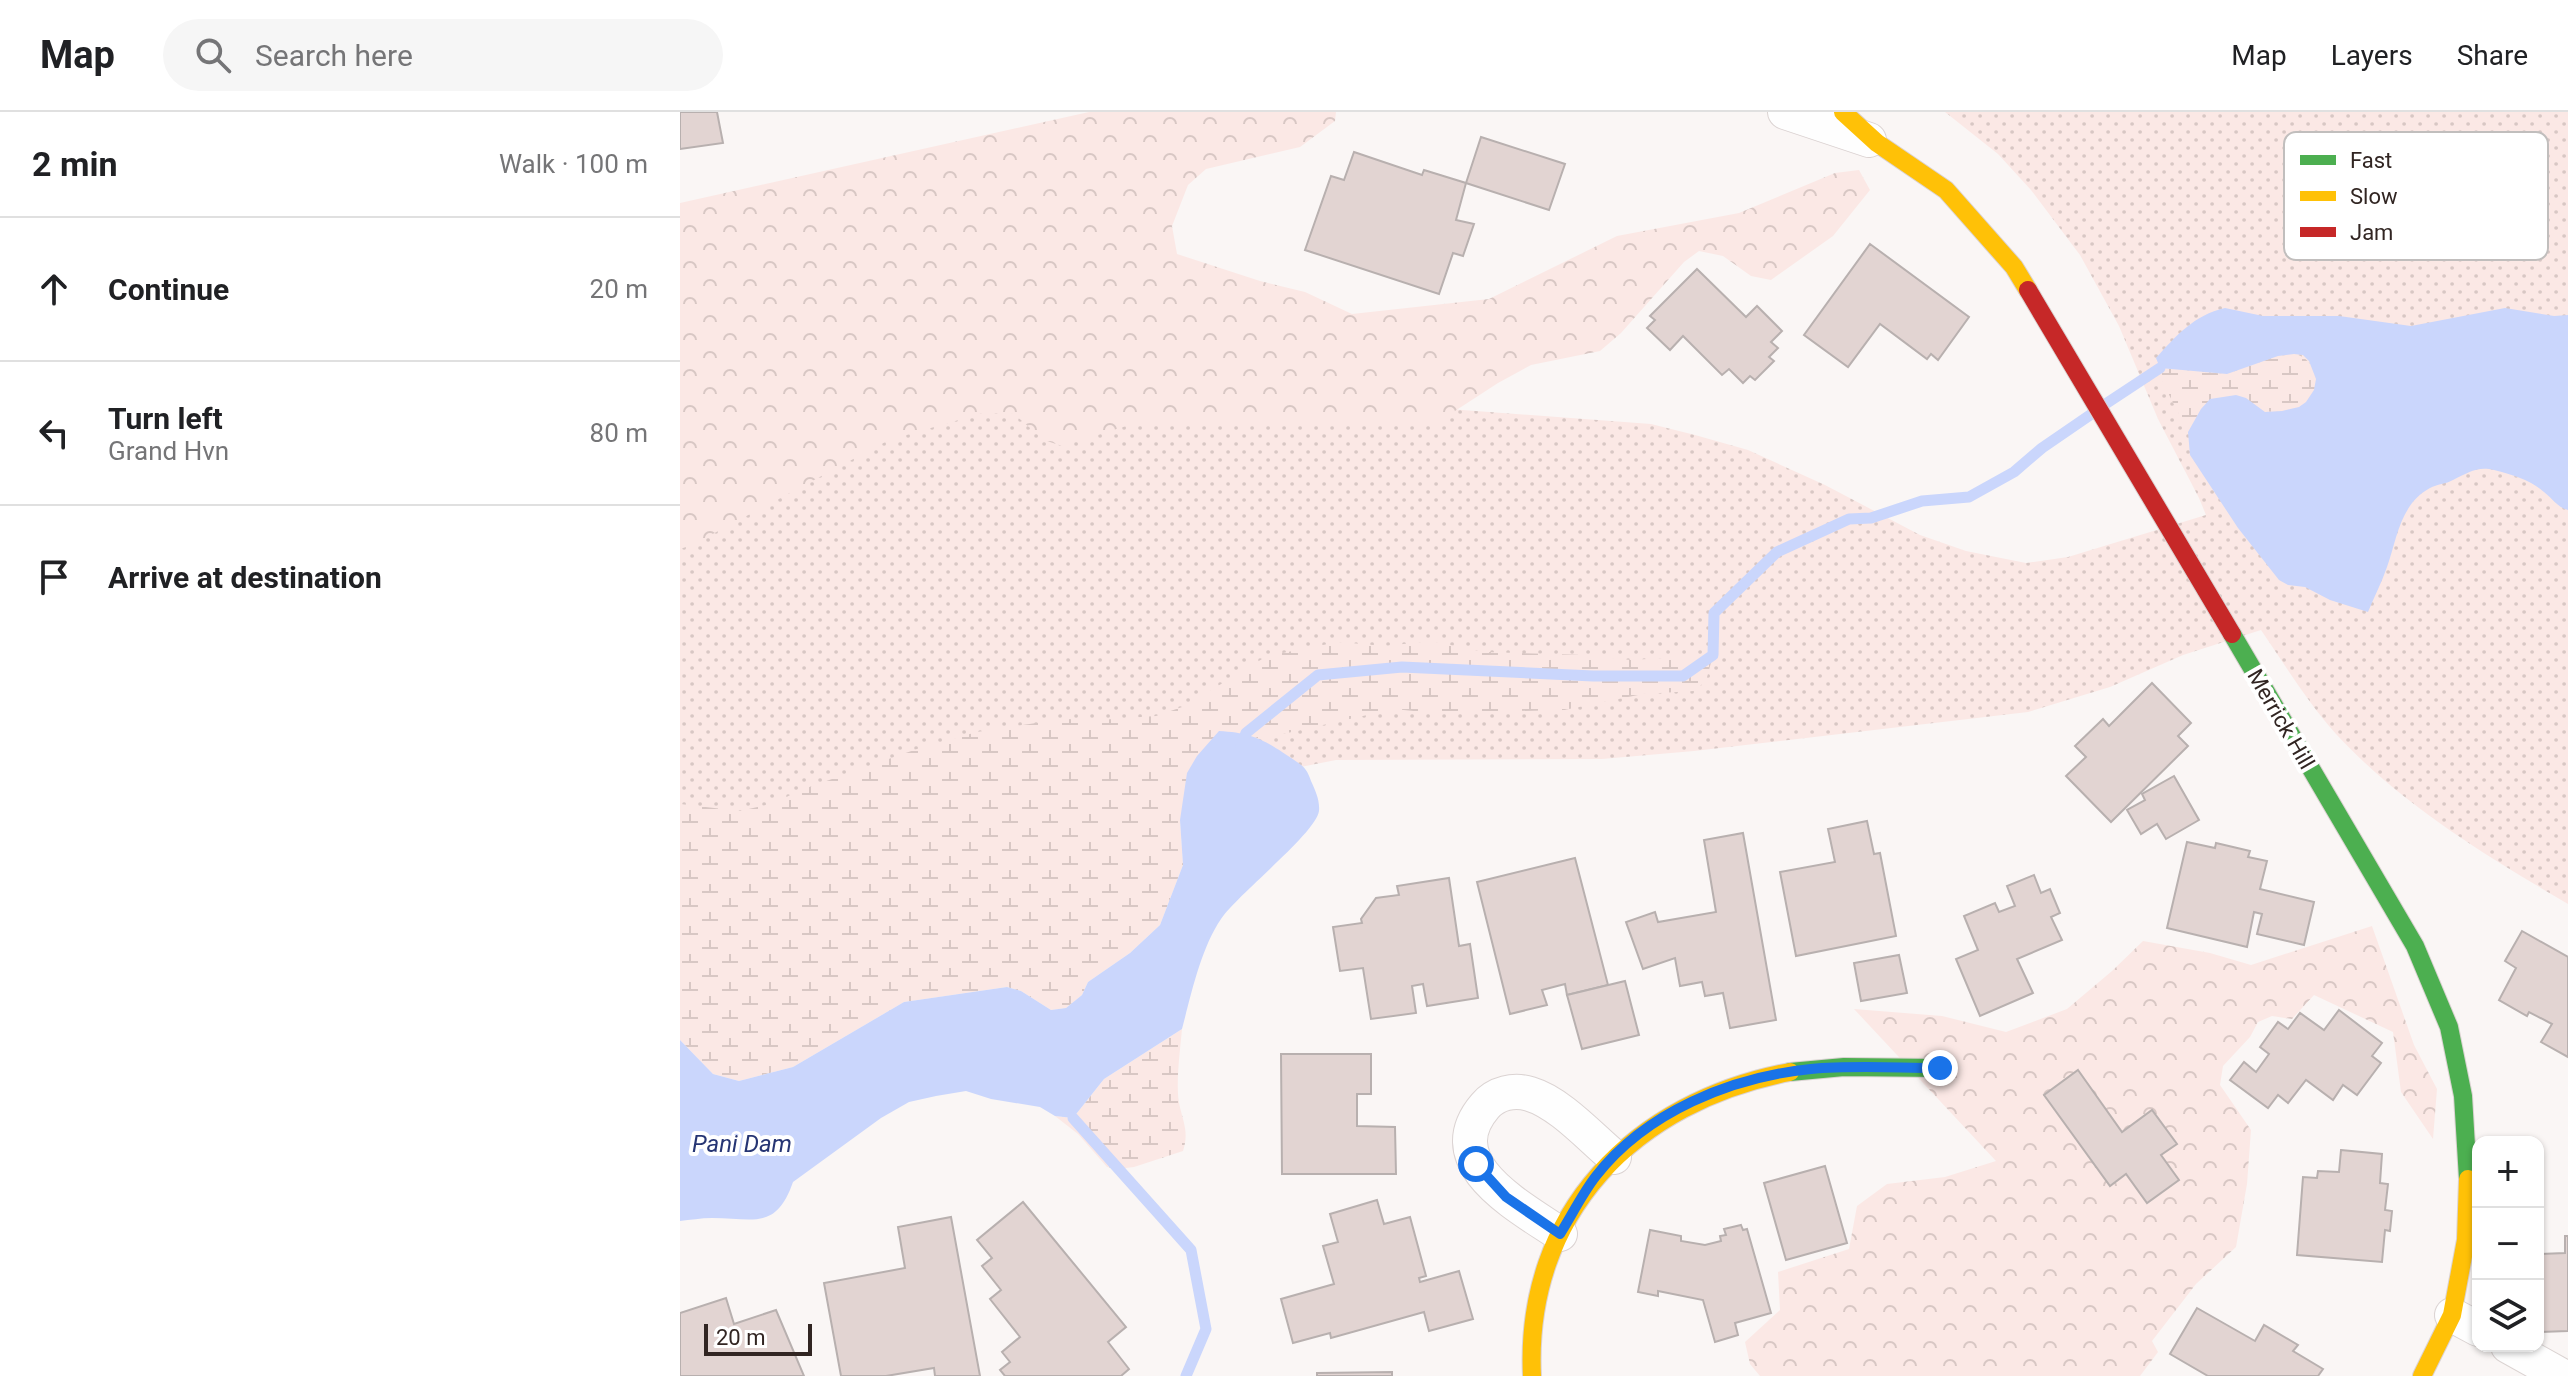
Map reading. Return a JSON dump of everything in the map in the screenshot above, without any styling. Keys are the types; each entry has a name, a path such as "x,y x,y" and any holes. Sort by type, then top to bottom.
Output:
{"street":[{"name":"Merrick Hill","path":"1785,112 1877,143"},
{"name":"Merrick Hill","path":"1843,112 1877,143 1946,190 2014,267 2415,946 2449,1027 2463,1096 2469,1191 2465,1322 2422,1376"},
{"path":"1532,1376 1533,1316 1542,1278 1560,1234 1597,1175 1642,1132 1674,1110 1697,1099 1757,1079 1811,1069 1940,1068"},
{"path":"1560,1234 1506,1197 1484,1175 1470,1150 1473,1122 1489,1102 1505,1093 1518,1091 1532,1094 1549,1102 1614,1157"},
{"path":"2519,1352 2562,1376"}],"green space":[{"path":"1089,112 1336,112 1335,121 1300,147 1206,169 1188,185 1172,226 1177,254 1305,292 1352,314 1489,299 1617,236 1739,213 1835,173 1859,170 1870,190 1833,236 1771,280 1751,276 1723,256 1699,251 1684,262 1621,333 1600,351 1531,365 1438,422 1139,422 1062,446 1044,440 1014,414 983,413 889,440 680,549 680,203"},
{"path":"1945,112 2568,112 2568,904 2446,827 2388,784 2336,734 2316,710 2261,630 2183,655 2110,687 2028,712 1602,759 1336,760 1265,774 680,992 680,428 790,401 1449,409 1651,424 1695,435 1748,450 1825,485 1920,535 1966,551 2026,563 2068,557 2206,515 2158,419 2119,326 2080,255 2031,190 1998,154"},
{"path":"2294,354 2309,362 2315,378 2312,394 2300,407 2277,412 2258,407 2201,409 2188,432 2159,375 2160,368 2227,374 2277,356"},
{"path":"1431,641 1484,652 1584,655 1631,660 1713,655 1706,681 1694,691 1643,694 1564,710 1433,713 1394,709 1274,736 1271,744 1246,733 1180,820 1183,865 1160,925 1130,953 1088,982 1082,995 1066,1008 1051,1010 1021,991 1007,987 904,1002 793,1067 739,1081 713,1074 680,1040 680,804 740,811 775,803 798,791 917,749 977,732 1063,719 1156,716 1185,706 1267,656 1338,642 1385,646"},
{"path":"2372,926 2414,1045 2437,1089 2433,1139 2401,1092 2393,1032 2314,995 2292,1019 2272,1016 2258,1022 2250,1037 2223,1066 2220,1085 2251,1130 2247,1184 2236,1247 2196,1284 2152,1341 2158,1352 2140,1376 1760,1376 1750,1364 1745,1342 1780,1310 1778,1272 1849,1249 1857,1206 1887,1184 1945,1177 1996,1161 1854,1009 1942,1016 2006,1032 2067,1009 2143,941 2210,953 2251,965"},
{"path":"1182,1029 1178,1086 1185,1129 1183,1151 1134,1167 1107,1167 1078,1134 1055,1116 1073,1118 1104,1079"}],"water":[{"path":"2225,308 2263,316 2339,316 2411,326 2505,308 2554,316 2568,315 2568,510 2527,481 2494,470 2478,470 2430,488 2412,503 2401,523 2368,612 2279,580 2238,528 2190,455 2188,432 2210,399 2236,395 2246,398 2265,412 2299,407 2314,390 2316,379 2309,361 2303,355 2278,356 2227,374 2160,368 2156,358 2195,321"},
{"name":"Pani Dam","path":"1219,731 1261,740 1300,764 1316,792 1319,811 1305,834 1221,919 1202,958 1182,1029 1104,1079 1073,1118 1055,1116 1040,1107 991,1099 966,1091 909,1102 881,1118 793,1182 786,1198 771,1215 751,1220 712,1218 680,1221 680,1040 713,1074 739,1081 793,1067 904,1002 1007,987 1021,991 1051,1010 1066,1008 1082,995 1088,982 1130,953 1160,925 1183,865 1180,820 1187,773"}],"building":[{"path":"680,112 717,112 723,143 680,149"},
{"path":"1481,137 1565,164 1549,210 1466,183"},
{"path":"1354,152 1422,175 1424,170 1466,183 1456,220 1474,224 1463,256 1453,253 1439,294 1305,250 1331,176 1344,180"},
{"path":"1870,244 1969,317 1938,360 1931,354 1927,359 1880,324 1848,367 1804,335"},
{"path":"1697,269 1746,317 1757,306 1782,331 1771,342 1778,348 1769,357 1774,361 1755,380 1750,376 1743,383 1729,369 1722,375 1683,336 1670,350 1647,328 1655,320 1650,316"},
{"path":"2152,683 2191,723 2178,736 2188,746 2111,822 2066,776 2086,757 2075,746 2103,719 2109,726"},
{"path":"2174,776 2199,820 2166,839 2157,824 2141,834 2127,810 2145,800 2142,794"},
{"path":"1867,821 1874,854 1880,853 1896,936 1796,956 1780,872 1835,862 1828,829"},
{"path":"1743,833 1776,1020 1730,1028 1723,993 1705,996 1702,982 1680,986 1675,958 1643,969 1626,922 1655,912 1658,922 1716,912 1704,840"},
{"path":"2187,842 2215,848 2216,843 2250,851 2248,857 2267,861 2260,889 2314,902 2304,945 2257,934 2262,914 2254,912 2247,947 2167,928"},
{"path":"1575,858 1608,985 1567,995 1565,984 1542,990 1547,1005 1510,1014 1477,882"},
{"path":"2034,875 2041,893 2050,889 2060,913 2051,917 2062,940 2017,959 2033,993 1980,1016 1956,959 1978,950 1964,916 1995,903 1999,912 2015,906 2007,886"},
{"path":"1449,878 1459,946 1470,944 1478,998 1427,1006 1423,984 1412,986 1416,1013 1371,1019 1363,968 1340,971 1333,927 1362,923 1361,919 1376,898 1399,895 1397,886"},
{"path":"2522,931 2568,957 2568,1057 2541,1042 2552,1024 2529,1012 2527,1016 2499,1000 2516,968 2505,961"},
{"path":"1899,955 1907,993 1861,1001 1854,963"},
{"path":"1625,981 1639,1035 1582,1049 1567,995"},
{"path":"2339,1010 2382,1043 2372,1056 2381,1063 2357,1095 2343,1085 2333,1100 2306,1080 2288,1103 2278,1095 2268,1108 2230,1080 2244,1062 2256,1072 2269,1054 2260,1047 2278,1022 2288,1029 2300,1013 2324,1030"},
{"path":"1281,1054 1371,1054 1371,1094 1357,1094 1357,1126 1395,1127 1396,1174 1282,1174"},
{"path":"2078,1070 2122,1132 2152,1110 2177,1144 2161,1155 2179,1180 2147,1203 2126,1174 2110,1186 2044,1095"},
{"path":"2341,1150 2382,1154 2380,1183 2388,1184 2385,1210 2392,1211 2390,1231 2385,1230 2382,1262 2297,1255 2303,1177 2317,1178 2318,1171 2339,1172"},
{"path":"1825,1166 1847,1243 1786,1260 1764,1183"},
{"path":"1377,1200 1384,1224 1410,1217 1426,1276 1419,1278 1420,1282 1459,1271 1473,1319 1429,1331 1424,1312 1331,1338 1330,1333 1293,1343 1281,1299 1334,1284 1323,1246 1338,1242 1330,1214"},
{"path":"1023,1202 1126,1327 1108,1342 1129,1369 1121,1376 1005,1376 1000,1370 1010,1362 1002,1352 1020,1337 990,1299 1001,1290 982,1266 992,1258 977,1240"},
{"path":"951,1217 980,1376 935,1376 934,1368 886,1376 841,1376 824,1283 905,1268 898,1227"},
{"path":"1741,1225 1743,1230 1747,1229 1771,1313 1735,1323 1738,1335 1715,1342 1703,1300 1658,1291 1658,1296 1638,1292 1650,1230 1681,1236 1681,1241 1705,1245 1721,1241 1720,1236 1726,1235 1724,1229"},
{"path":"2565,1236 2568,1236 2568,1331 2544,1332 2544,1254 2565,1253"},
{"path":"726,1298 734,1324 776,1310 804,1376 680,1376 680,1313"},
{"path":"2197,1308 2255,1341 2264,1325 2298,1345 2293,1351 2323,1369 2318,1376 2208,1376 2170,1354"},
{"path":"1392,1372 1392,1376 1317,1376 1317,1373"}],"waterway":[{"path":"2107,403 2160,368"},
{"path":"1241,746 1246,733 1318,675 1402,667 1593,676 1683,676 1713,655 1714,613 1777,552 1849,519 1871,518 1922,501 1969,497 2014,472 2042,448 2093,413"},
{"path":"1073,1118 1191,1250 1206,1329 1186,1376"}],"traffic: fast":[{"path":"2232,634 2415,946 2449,1027 2463,1096 2468,1179"},
{"path":"1790,1072 1844,1067 1940,1068"}],"traffic: slow":[{"path":"1843,112 1877,143 1946,190 2014,267 2028,290"},
{"path":"1532,1376 1534,1317 1547,1264 1569,1216 1600,1174 1638,1138 1683,1109 1734,1087 1790,1072"},
{"path":"2422,1376 2452,1315 2466,1240 2468,1179"}],"traffic: jam":[{"path":"2028,290 2232,634"}],"route":[{"path":"1476,1164 1506,1197 1560,1234 1597,1175 1614,1157 1642,1132 1674,1110 1697,1099 1757,1079 1811,1069 1940,1068"}]}
